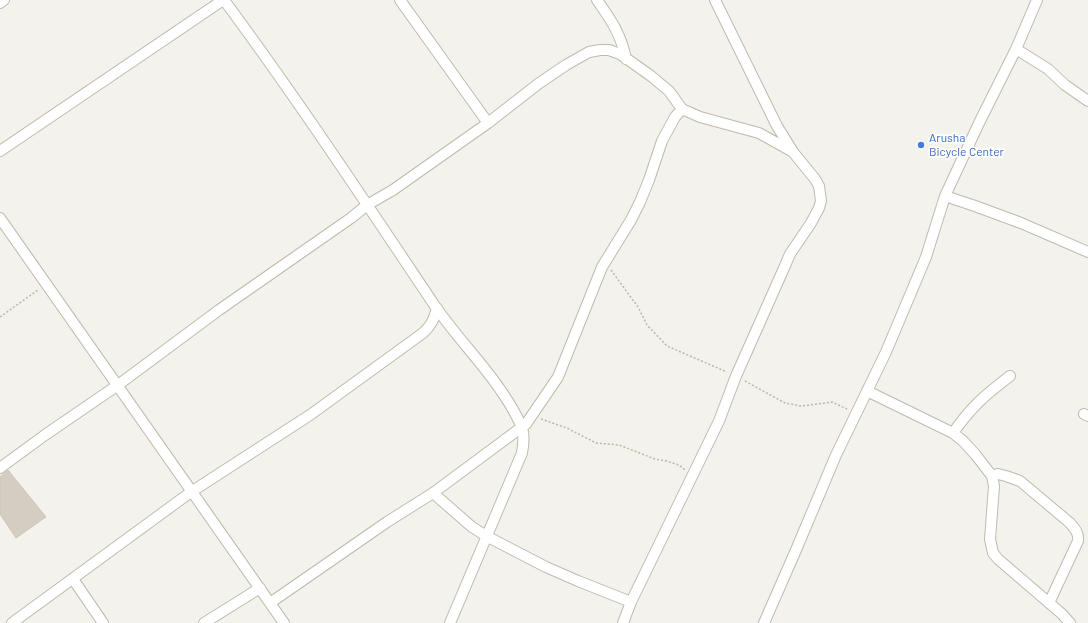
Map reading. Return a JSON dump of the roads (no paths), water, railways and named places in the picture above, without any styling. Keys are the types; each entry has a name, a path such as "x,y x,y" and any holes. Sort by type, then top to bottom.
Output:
{"street":[{"path":"0,3 4,0"},
{"path":"0,150 223,0 291,93 437,308 507,401 522,428 524,440 522,453 488,537 450,623"},
{"path":"400,0 488,123"},
{"path":"597,0 614,24 621,38 626,59"},
{"path":"623,623 631,602 719,421 736,376 787,261 811,223 821,201 819,186 793,152 755,84 715,0"},
{"path":"764,623 833,461 855,413 868,391 886,352 926,257 945,196 978,123 1016,49 1037,0"},
{"path":"1016,49 1048,69 1065,85 1088,101"},
{"path":"0,468 45,435 118,386 219,310 351,218 367,205 393,190 488,123 538,84 566,65 589,52 609,50 620,54 660,83 682,109 700,117 759,133 793,152"},
{"path":"270,603 387,522 433,493 459,472 522,428 532,417 558,377 602,267 631,220 640,202 662,141 675,117 682,109"},
{"path":"945,196 1021,223 1088,252"},
{"path":"0,218 284,623"},
{"path":"12,623 192,492 310,415 423,333 434,320 437,308"},
{"path":"953,433 975,404 1010,376"},
{"path":"868,391 953,433 975,454 992,476 994,486 990,540 993,553 1062,614 1070,623"},
{"path":"992,476 998,474 1020,481 1070,523 1077,531 1079,536 1078,541 1049,603"},
{"path":"433,493 468,523 488,537 565,575 631,602"},
{"path":"73,579 103,623"},
{"path":"204,623 260,588"}],"place":[{"name":"Arusha Bicycle Center","path":"921,145"}]}
